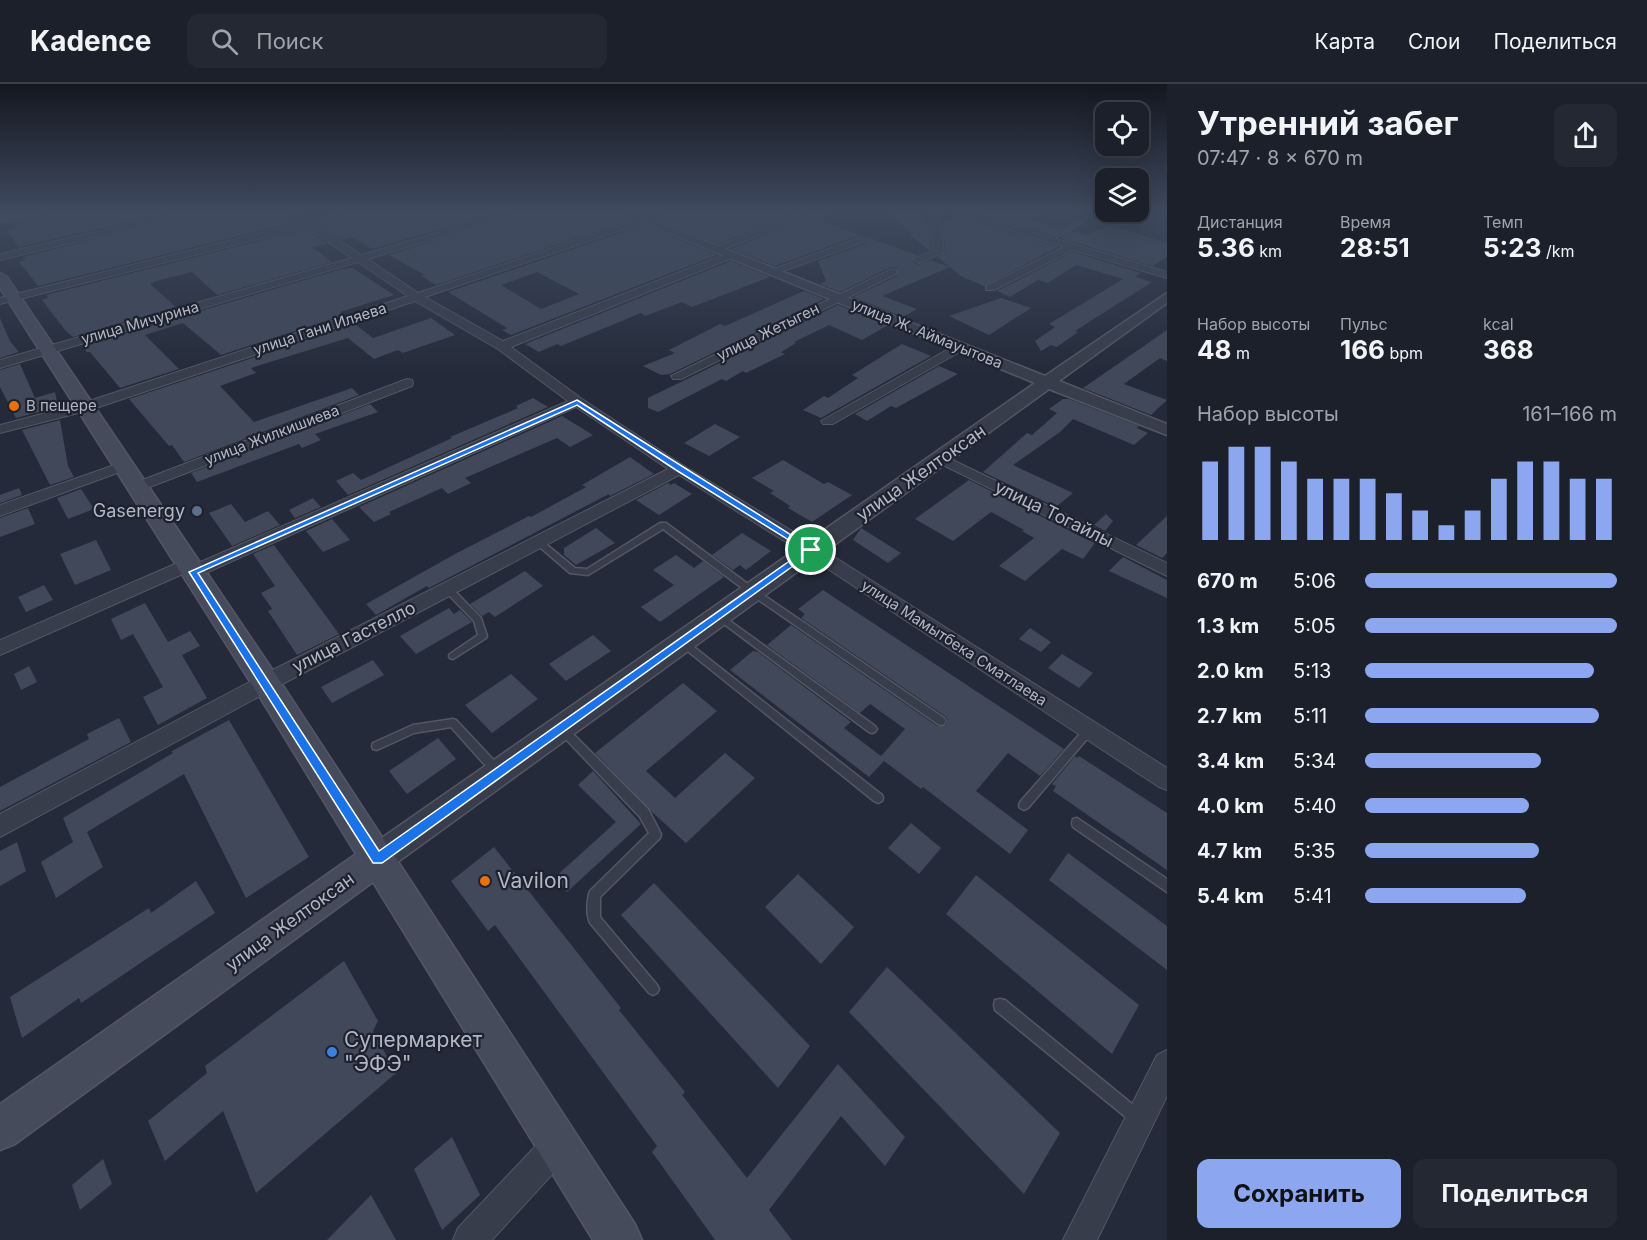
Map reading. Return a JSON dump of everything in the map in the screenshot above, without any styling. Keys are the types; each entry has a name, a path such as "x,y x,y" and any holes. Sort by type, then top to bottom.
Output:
{"main road":[{"path":"5,292 48,350 266,684 618,1240"},
{"name":"улица Желтоксан","path":"0,1130 377,859"}],"street":[{"path":"5,292 126,265"},
{"name":"улица Мичурина","path":"0,364 337,265"},
{"name":"улица Мамытбека Сматлаева","path":"371,265 417,297 502,346 577,402 679,469 811,550 1167,780"},
{"name":"улица Гани Иляева","path":"0,429 85,407 513,265"},
{"path":"502,346 706,265"},
{"name":"улица Ж. Аймауытова","path":"752,265 1167,430"},
{"path":"771,272 791,265"},
{"path":"990,288 1036,265"},
{"path":"1133,265 1167,275"},
{"name":"улица Жетыген","path":"677,376 892,272"},
{"name":"улица Желтоксан","path":"377,859 1167,297"},
{"path":"828,421 959,347"},
{"name":"улица Жилкишиева","path":"0,512 130,477 407,383"},
{"path":"0,648 577,402"},
{"name":"улица Тогайлы","path":"942,459 1167,570"},
{"name":"улица Гастелло","path":"0,826 266,684 679,469"},
{"path":"1080,1240 1167,1065"},
{"path":"470,1240 558,1145"}],"lane":[{"path":"538,542 573,571 588,572 663,525 753,592 941,721"},
{"path":"448,589 478,620 483,636 453,656"},
{"path":"719,616 872,729"},
{"path":"682,642 878,798"},
{"path":"377,746 413,729 453,723 499,773"},
{"path":"561,728 644,813 656,834 594,895 594,919 653,989"},
{"path":"1024,805 1089,730"},
{"path":"1077,823 1167,886"},
{"path":"1000,1005 1140,1120"}],"building":[{"path":"21,265 123,265 38,286"},
{"path":"164,265 322,265 217,295 192,272 156,281 150,284 176,307 73,337 42,300 48,298 46,295"},
{"path":"407,265 496,265 436,285 421,276 425,275"},
{"path":"527,265 691,265 511,335 502,330 507,328 448,292","holes":["537,272 579,294 541,309 501,285"]},
{"path":"721,265 741,265 770,277 692,307 682,302 645,316 641,313 561,346 557,344 539,352 525,344"},
{"path":"820,265 944,265 949,267 947,265 1024,265 984,286 961,276 950,267 882,296 917,309 903,317 853,297 897,276 897,268 891,267 840,292 820,284 826,281"},
{"path":"1048,265 1115,265 1141,273 1135,277 1152,282 1075,331 1078,332 1057,347 1051,345 1041,351 1035,341 1055,327 1049,324 1123,279 1076,265 1048,283 1038,280 1010,297 997,291"},
{"path":"353,268 394,295 340,312 344,315 221,355 183,323 145,335 179,369 120,388 90,352 82,346 342,269"},
{"path":"804,291 824,299 670,374 661,375 643,366 675,353 669,350 720,324 725,326"},
{"path":"1001,298 1031,308 989,335 949,316"},
{"path":"838,305 888,325 862,340 829,325 794,342 796,343 781,352 785,354 746,373 743,371 726,381 722,379 658,412 648,408 648,398"},
{"path":"0,318 10,341 19,352 0,358"},
{"path":"431,318 455,335 403,353 398,350 374,359 348,338 251,368 256,373 220,386 254,422 352,388 359,395 184,462 172,445 169,446 129,399 355,324 373,338"},
{"path":"1167,330 1167,361 1160,358 1124,384 1167,400 1151,415 1083,388"},
{"path":"902,344 931,356 821,418 803,410 824,396 828,398 858,378 852,375"},
{"path":"20,364 35,398 55,392 58,407 16,418 0,387 0,370"},
{"path":"939,366 958,374 896,408 891,406 867,421 855,414"},
{"path":"533,398 548,407 348,495 336,481 353,473 361,480 452,438 450,437 518,408 516,406"},
{"path":"1063,399 1069,399 1139,426 1137,428 1148,433 1134,445 1073,419 1060,432 1013,465 1073,493 1056,507 983,472 1027,433 1032,435 1057,413 1049,409"},
{"path":"370,404 378,412 315,434 321,440 302,448 299,444 197,482 191,473"},
{"path":"562,416 593,435 570,447 557,438 465,478 471,483 448,494 442,488 389,512 391,514 374,522 359,507"},
{"path":"60,420 68,466 74,477 50,485 22,430"},
{"path":"715,424 740,437 709,456 684,443"},
{"path":"630,457 654,474 610,496 609,494 429,588 427,586 376,615 366,604 455,554 586,487 582,485"},
{"path":"783,460 824,484 828,482 852,495 812,522 788,508 790,506 770,493 774,491 752,478"},
{"path":"969,480 1095,543 1083,559 1062,549 1025,581 999,566 1034,538 1022,531 1024,530 991,512 953,541 915,519"},
{"path":"668,483 671,485 674,483 692,494 659,515 636,500"},
{"path":"19,488 22,495 0,503 0,495"},
{"path":"81,489 94,509 68,519 57,498"},
{"path":"313,498 321,507 295,518 289,510"},
{"path":"231,504 245,522 268,511 280,525 232,546 209,513"},
{"path":"28,508 35,524 0,537 0,518"},
{"path":"1106,514 1113,521 1105,531 1094,525"},
{"path":"1167,516 1167,553 1162,558 1136,545"},
{"path":"332,519 350,540 323,552 306,531"},
{"path":"596,528 615,543 576,565 564,555 564,548"},
{"path":"861,528 901,553 888,563 853,540"},
{"path":"742,533 771,551 746,570 740,565 733,570 712,555"},
{"path":"96,540 111,570 75,585 60,554"},
{"path":"274,545 339,634 297,655 268,611 272,609 261,593 275,586 253,554"},
{"path":"676,555 694,568 703,561 724,577 660,622 641,607 674,585 653,570"},
{"path":"1123,557 1167,580 1167,598 1109,571"},
{"path":"525,571 543,586 495,617 489,612 482,616 470,604"},
{"path":"44,585 53,600 26,612 18,597"},
{"path":"823,590 1064,749 1040,776 1008,753 976,791 1028,830 1010,854 923,787 921,789 884,761 869,777 730,670 753,651 758,652 851,722 844,728 881,756 905,729 870,704 860,713 767,645 791,625 937,726 946,725 948,720 945,716 801,618 805,614 798,609"},
{"path":"145,603 168,642 190,631 200,646 182,655 207,698 158,725 143,697 163,687 133,634 121,640 111,619"},
{"path":"449,608 454,614 460,610 472,622 416,654 400,636"},
{"path":"1030,628 1051,642 1041,652 1019,639"},
{"path":"593,635 611,651 566,681 549,664"},
{"path":"1062,654 1093,673 1079,688 1048,668"},
{"path":"373,660 384,675 332,703 321,687"},
{"path":"29,666 37,682 21,690 14,674"},
{"path":"511,674 538,699 492,733 465,705"},
{"path":"683,683 717,711 646,771 675,798 725,753 755,778 686,843 653,813 595,753"},
{"path":"119,718 131,742 0,811 0,787 89,739 87,734"},
{"path":"229,720 309,857 246,898 184,774 87,832 103,867 56,898 41,862 73,842 63,818 173,753 172,751"},
{"path":"438,738 456,759 407,794 389,771"},
{"path":"1075,756 1077,758 1079,756 1167,813 1167,870 1053,791 1056,786 1052,784"},
{"path":"593,771 641,824 567,892 554,878 616,822 578,785"},
{"path":"911,823 941,848 919,874 888,848"},
{"path":"17,842 26,871 0,886 0,851"},
{"path":"494,847 621,1008 619,1010 685,1092 682,1095 747,1178 838,1064 905,1137 885,1166 841,1116 769,1210 792,1240 715,1240 652,1152 657,1146 495,925 488,931 451,881"},
{"path":"1068,853 1167,926 1167,970 1049,880"},
{"path":"798,874 854,927 821,964 765,907"},
{"path":"976,875 1139,1005 1112,1054 946,914"},
{"path":"196,881 215,913 81,1003 79,998 22,1038 10,997 149,908 151,913"},
{"path":"654,883 810,1046 778,1088 621,915"},
{"path":"344,961 378,1021 373,1031 396,1073 256,1193 223,1111 165,1161 148,1121 207,1073 205,1066"},
{"path":"887,967 1060,1133 1024,1194 849,1012"},
{"path":"452,1137 480,1195 442,1230 414,1169"},
{"path":"103,1159 112,1184 80,1210 72,1185"},
{"path":"371,1195 396,1240 327,1240"}],"place":[{"name":"В пещере","path":"14,406"},
{"name":"Gasenergy","path":"197,511"},
{"name":"Vavilon","path":"485,881"},
{"name":"Супермаркет \"ЭФЭ\"","path":"332,1052"}],"route":[{"path":"577,402 679,469 811,550 377,859 193,572 577,402"}]}
